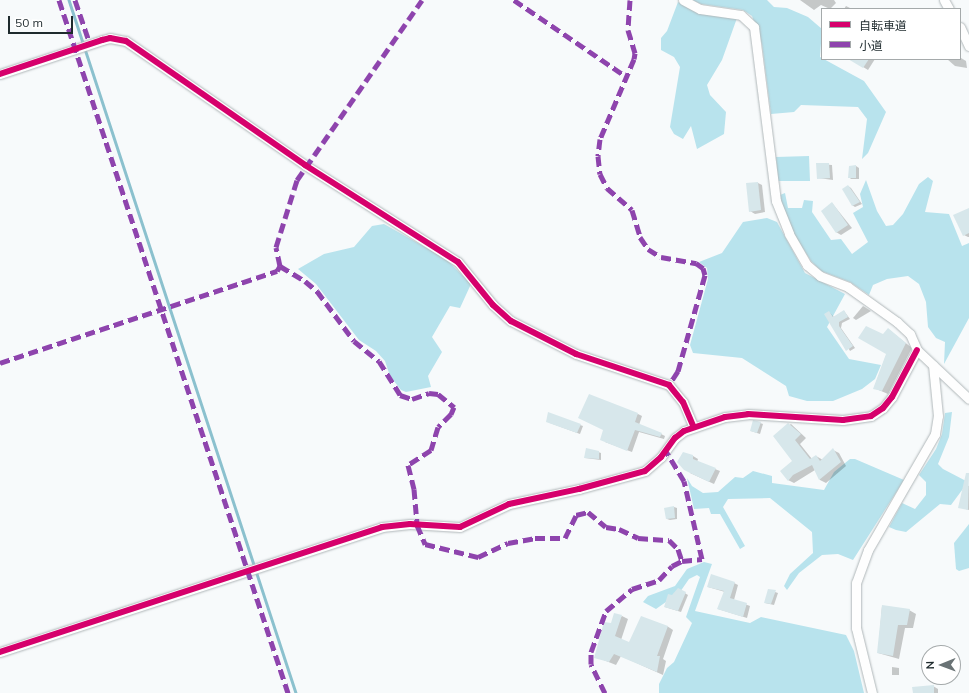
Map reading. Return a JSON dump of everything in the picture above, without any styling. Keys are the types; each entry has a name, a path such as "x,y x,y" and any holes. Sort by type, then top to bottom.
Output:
{"street":[{"path":"683,0 700,9 741,15 754,27 776,201 789,234 807,264 820,276 848,287 897,322 910,334 917,350 969,399"},
{"path":"961,30 969,46"},
{"path":"0,74 110,38 119,39 132,45 305,165 458,262 467,270 493,305 511,321 576,354 669,385 684,402 693,426"},
{"path":"0,652 389,526 460,526 509,504 579,489 645,471 661,457 675,438 693,426 725,417 748,414 843,420 871,416 883,408 892,397 917,350"},
{"path":"872,693 856,628 856,583 868,550 935,434 938,416 933,365"}],"shaded area":[{"path":"692,0 767,0 774,7 787,8 808,17 821,28 821,60 826,60 864,81 886,112 868,153 862,159 867,119 858,107 801,105 794,112 771,114 762,44 752,16 743,10 701,4"},
{"path":"678,2 698,13 737,18 722,60 707,85 710,95 726,112 724,134 697,149 691,126 683,139 674,134 670,127 680,67 674,57 661,50 661,38 667,31"},
{"path":"809,156 810,181 778,181 776,157"},
{"path":"928,177 933,181 925,212 949,214 962,246 969,243 969,318 944,364 945,342 936,338 928,327 926,302 919,284 908,276 887,279 873,285 869,295 850,282 821,271 811,261 792,231 784,212 780,195 785,193 788,208 802,208 804,200 813,201 812,212 831,240 841,239 852,254 868,242 853,213 863,207 860,194 866,180 877,211 886,226 893,225 903,214 919,184"},
{"path":"767,218 777,222 805,273 845,294 827,327 849,359 881,365 875,379 862,389 833,401 807,401 789,396 786,386 742,358 693,353 690,345 708,279 707,268 699,262 722,253 743,222"},
{"path":"384,224 446,259 471,284 460,308 450,306 432,337 442,352 428,376 431,387 406,392 401,390 390,376 385,361 376,351 359,340 316,284 298,269 324,254 354,247 372,226"},
{"path":"952,412 949,437 938,464 943,469 968,482 951,505 940,504 906,532 889,527 902,503 915,509 926,495 926,482 919,475 936,449 942,434 945,413"},
{"path":"850,459 855,459 904,480 853,560 838,554 822,555 799,573 787,590 784,586 790,574 813,553 812,532 770,498 728,499 723,507 745,546 740,549 720,514 711,514 709,508 694,509 687,478 692,486 703,493 718,492 735,477 743,478 753,471 772,476 772,483 824,490 834,472"},
{"path":"969,524 969,568 959,571 956,569 954,543"},
{"path":"704,562 712,564 695,611 750,623 761,617 846,635 854,651 864,693 659,693 659,684 667,668 674,662 692,623 686,617 700,577 697,575 689,579 680,592 656,609 643,602 648,596 675,586 687,569"}],"building":[{"path":"850,60 868,60 863,68"},
{"path":"816,163 829,163 830,178 817,179"},
{"path":"856,165 856,178 848,178 849,166"},
{"path":"758,182 761,210 749,212 746,183"},
{"path":"848,185 860,202 852,206 842,189"},
{"path":"832,202 848,225 836,233 821,211"},
{"path":"969,208 969,233 963,236 953,215"},
{"path":"844,310 848,317 839,322 839,326 853,346 846,351 824,314 829,311 833,317"},
{"path":"866,326 883,334 888,328 906,343 882,391 873,389 886,354 858,338"},
{"path":"589,394 638,413 635,422 662,433 660,437 635,430 627,451 600,440 603,430 578,418"},
{"path":"548,412 581,424 577,433 546,422"},
{"path":"753,420 761,422 757,433 750,431"},
{"path":"788,423 801,434 795,440 810,459 816,455 820,461 833,448 841,462 819,480 812,465 793,475 788,481 780,471 792,461 773,436"},
{"path":"586,448 599,451 599,459 584,458"},
{"path":"683,452 693,455 693,459 716,468 709,482 684,470 677,462"},
{"path":"966,473 969,473 968,510 958,508"},
{"path":"674,506 675,518 666,519 664,508"},
{"path":"711,574 735,582 730,598 747,603 743,617 717,609 724,591 707,587"},
{"path":"678,588 686,592 678,611 664,607 668,594 672,595"},
{"path":"768,589 776,590 771,604 764,603"},
{"path":"882,605 910,609 907,625 898,625 893,656 877,653"},
{"path":"614,613 622,615 615,636 629,642 641,616 668,626 657,656 660,656 657,672 614,654 609,662 594,658 604,622 611,623"},
{"path":"934,685 934,693 913,693 912,687"}],"waterway":[{"path":"69,0 296,693"}],"marked path":[{"path":"59,0 288,693"},
{"path":"75,0 90,44"},
{"path":"0,363 277,271 280,266 276,247 297,180 422,0"},
{"path":"514,0 627,77"},
{"path":"630,0 628,30 635,53 634,59 600,139 598,156 600,174 607,188 632,210 640,237 648,249 661,257 696,263 703,268 705,275 678,371 669,385"},
{"path":"280,266 305,281 317,291 354,341 379,361 400,395 412,399 429,393 438,394 454,407 451,414 438,427 431,450 408,465 414,489 417,525 425,544 478,557 508,543 535,538 565,538 576,515 588,512 606,527 619,529 638,538 669,540 678,549 682,561"},
{"path":"605,693 591,664 591,652 606,611 632,589 659,580 672,566 682,561 702,559 684,481 666,451"}],"cycle path":[{"path":"0,74 102,40 110,38 126,41 305,165 458,262 493,305 511,321 576,354 669,385 683,402 693,426"},
{"path":"0,652 382,527 410,524 460,527 509,504 579,489 645,471 661,457 675,438 684,431 725,417 748,414 843,420 871,416 883,408 892,397 917,350"}]}
